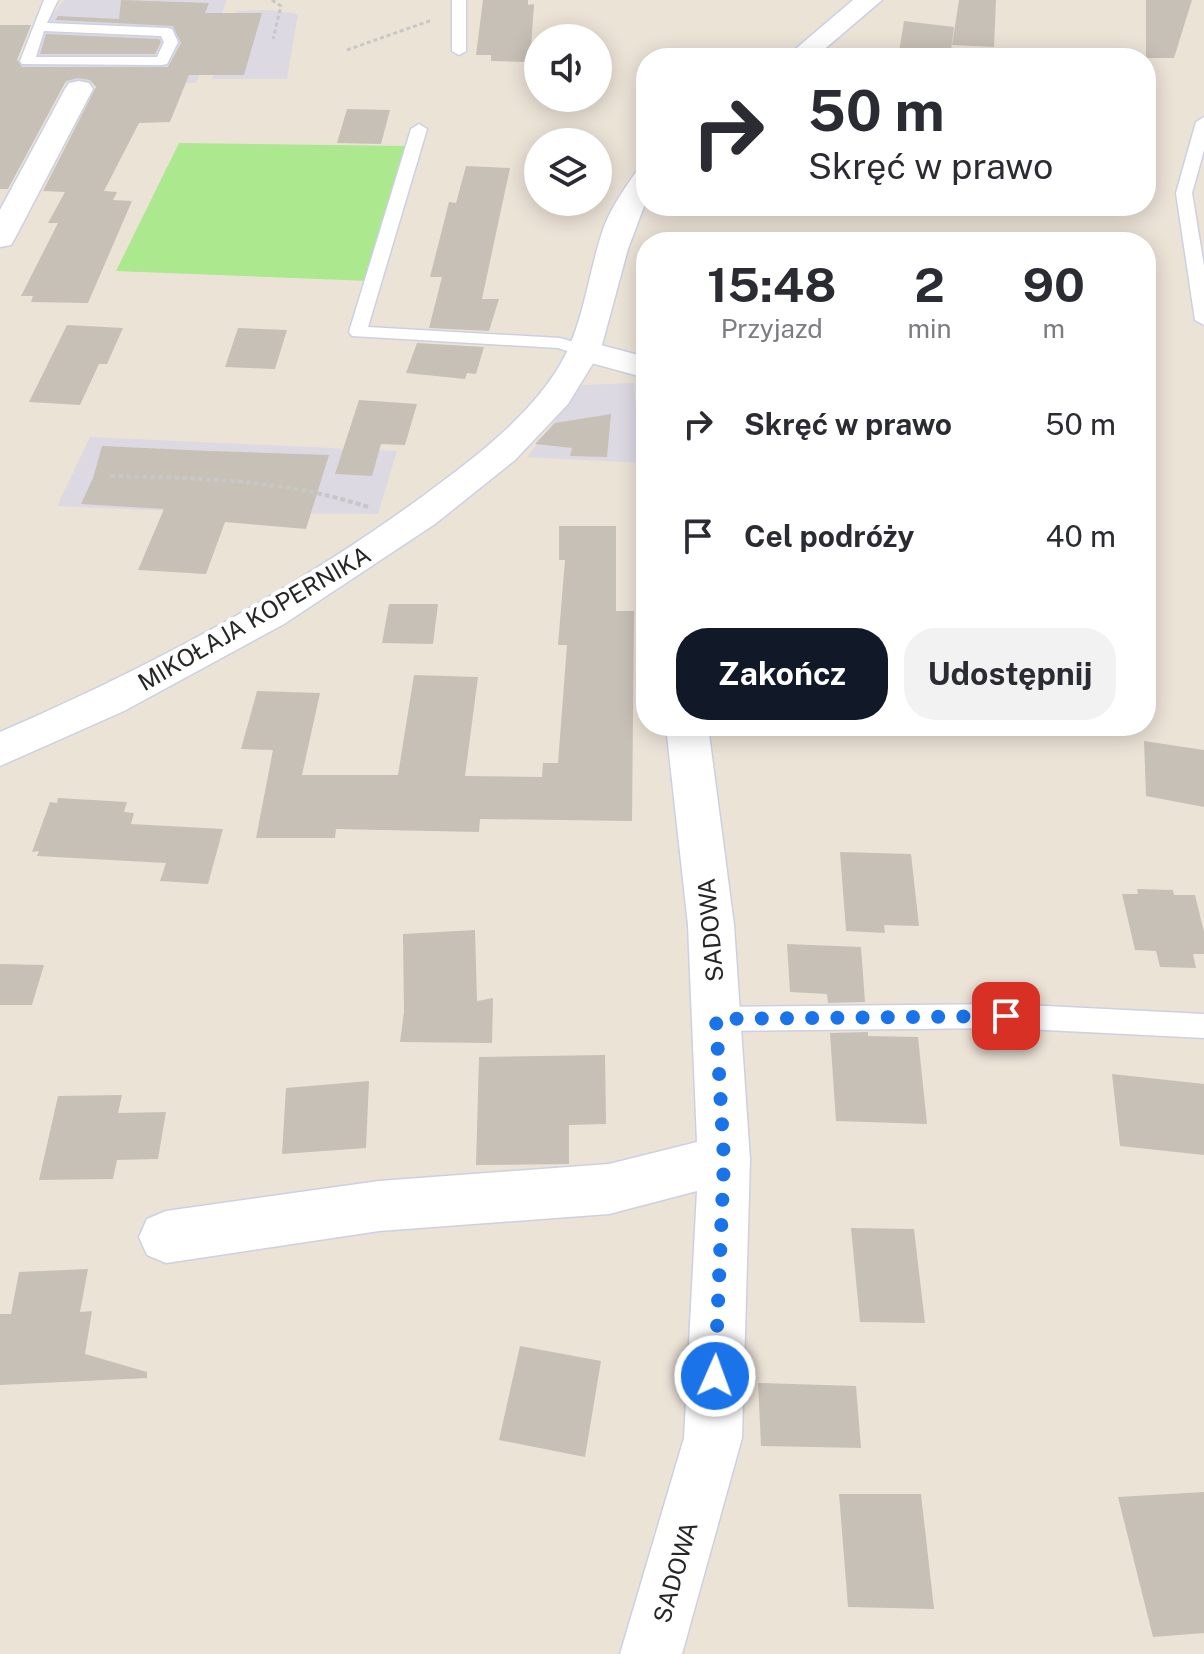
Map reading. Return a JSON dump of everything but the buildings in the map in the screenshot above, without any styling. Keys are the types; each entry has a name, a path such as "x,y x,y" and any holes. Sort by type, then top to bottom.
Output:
{"street":[{"path":"810,48 869,0"},
{"path":"0,238 79,89"},
{"name":"MIKOŁAJA KOPERNIKA","path":"0,750 83,715 203,653 330,579 484,469 518,438 550,402 585,351 622,222 636,196"},
{"path":"585,351 636,364"},
{"name":"SADOWA","path":"651,1654 713,1438 724,1160 711,925 688,736"},
{"path":"166,1237 379,1206 609,1189 724,1160"}],"lane":[{"path":"38,27 167,32 171,42 162,61 27,61 38,27 51,0"},
{"path":"459,0 459,51"},
{"path":"1204,122 1199,153 1184,193 1204,320"},
{"path":"419,129 358,332 560,343 585,351"},
{"path":"716,1019 1006,1016 1204,1026"}],"path":[{"path":"272,0 281,6 273,39"},
{"path":"347,50 438,18"},
{"path":"110,476 226,480 305,487 356,502 409,525"}],"shaded area":[{"path":"64,0 227,0 196,83 0,83"},
{"path":"270,10 298,14 287,79 212,79 236,11"},
{"path":"634,383 636,463 527,457 582,385"},
{"path":"90,437 397,451 378,514 216,513 57,506"}],"green space":[{"path":"179,143 408,146 369,281 116,271"}],"route":[{"path":"715,1376 724,1160 716,1019 1006,1016"}]}
